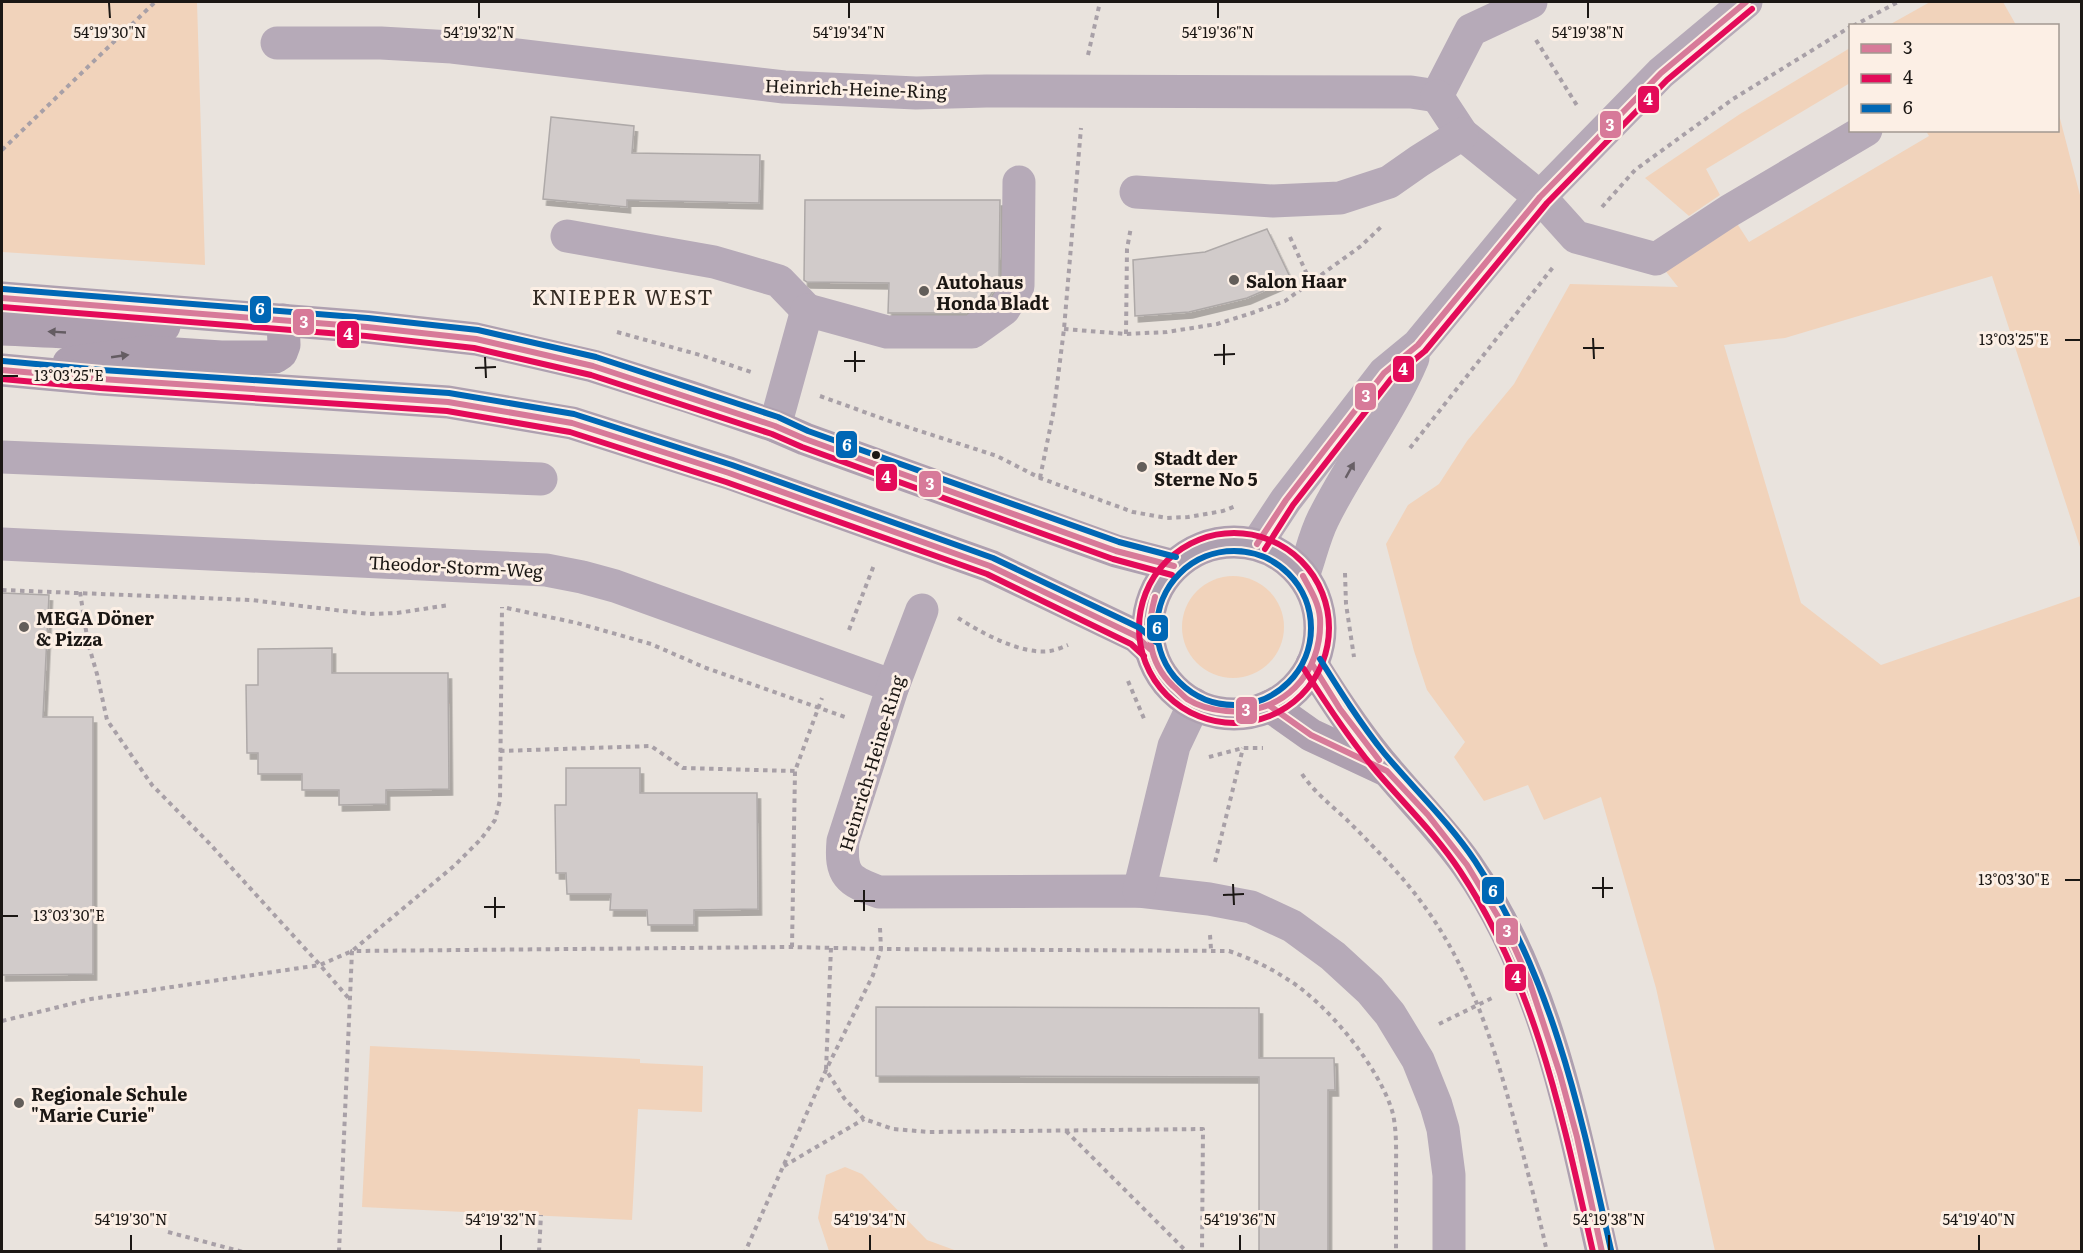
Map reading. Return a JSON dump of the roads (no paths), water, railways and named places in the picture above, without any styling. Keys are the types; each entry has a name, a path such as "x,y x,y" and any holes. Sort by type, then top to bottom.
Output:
{"main road":[{"path":"2,297 367,327 486,341 593,366 775,426 1116,551 1174,566"},
{"path":"2,329 94,334 132,332 219,316"},
{"path":"11,370 146,352 221,357 275,357 281,353 284,345 283,320"},
{"path":"11,370 101,379 448,402 572,423 729,473 990,566 1136,636 1150,649"},
{"path":"1235,541 1257,544 1275,551 1303,576 1314,596 1320,619 1319,642 1312,664 1302,681 1287,695 1270,706 1252,712 1232,714 1213,711 1194,704 1174,690 1160,671 1150,649 1149,619 1157,590 1174,566 1192,552 1212,544 1235,541"},
{"path":"1312,664 1340,709 1387,771 1428,815 1467,865 1508,933 1529,980 1560,1074 1577,1137 1602,1251"},
{"path":"1270,706 1311,735 1387,771"}],"street":[{"path":"1257,544 1286,500 1384,373 1418,345 1540,197 1661,73 1746,2"},
{"path":"1524,5 1472,30 1437,96 1462,134 1540,197 1576,237 1656,259 1729,211 1863,132"},
{"name":"Heinrich-Heine-Ring","path":"277,43 381,43 452,47 784,87 916,93 1411,92 1437,96"},
{"path":"1136,192 1273,201 1340,198 1389,182 1462,134"},
{"path":"567,236 714,262 779,281 807,310 887,332 972,332 1004,309 1018,286 1019,182"},
{"path":"775,426 807,310"},
{"path":"1303,576 1322,521 1373,429 1401,387 1418,345"},
{"path":"2,457 542,479"},
{"name":"Theodor-Storm-Weg","path":"2,544 546,570 615,586 893,686"},
{"name":"Heinrich-Heine-Ring","path":"922,610 893,686 843,841 842,860 847,873 858,885 879,892 1139,891 1209,899 1251,907 1292,926 1352,972 1390,1014 1418,1060 1443,1129 1449,1175 1449,1251"},
{"path":"1139,891 1174,746 1194,704"}],"place":[{"name":"Salon Haar","path":"1234,280"},
{"name":"Autohaus Honda Bladt","path":"924,291"},
{"name":"Stadt der Sterne No 5","path":"1142,467"},
{"name":"MEGA Döner & Pizza","path":"24,627"},
{"name":"Regionale Schule \"Marie Curie\"","path":"19,1103"}],"district":[{"name":"KNIEPER WEST","path":"623,295"}]}
